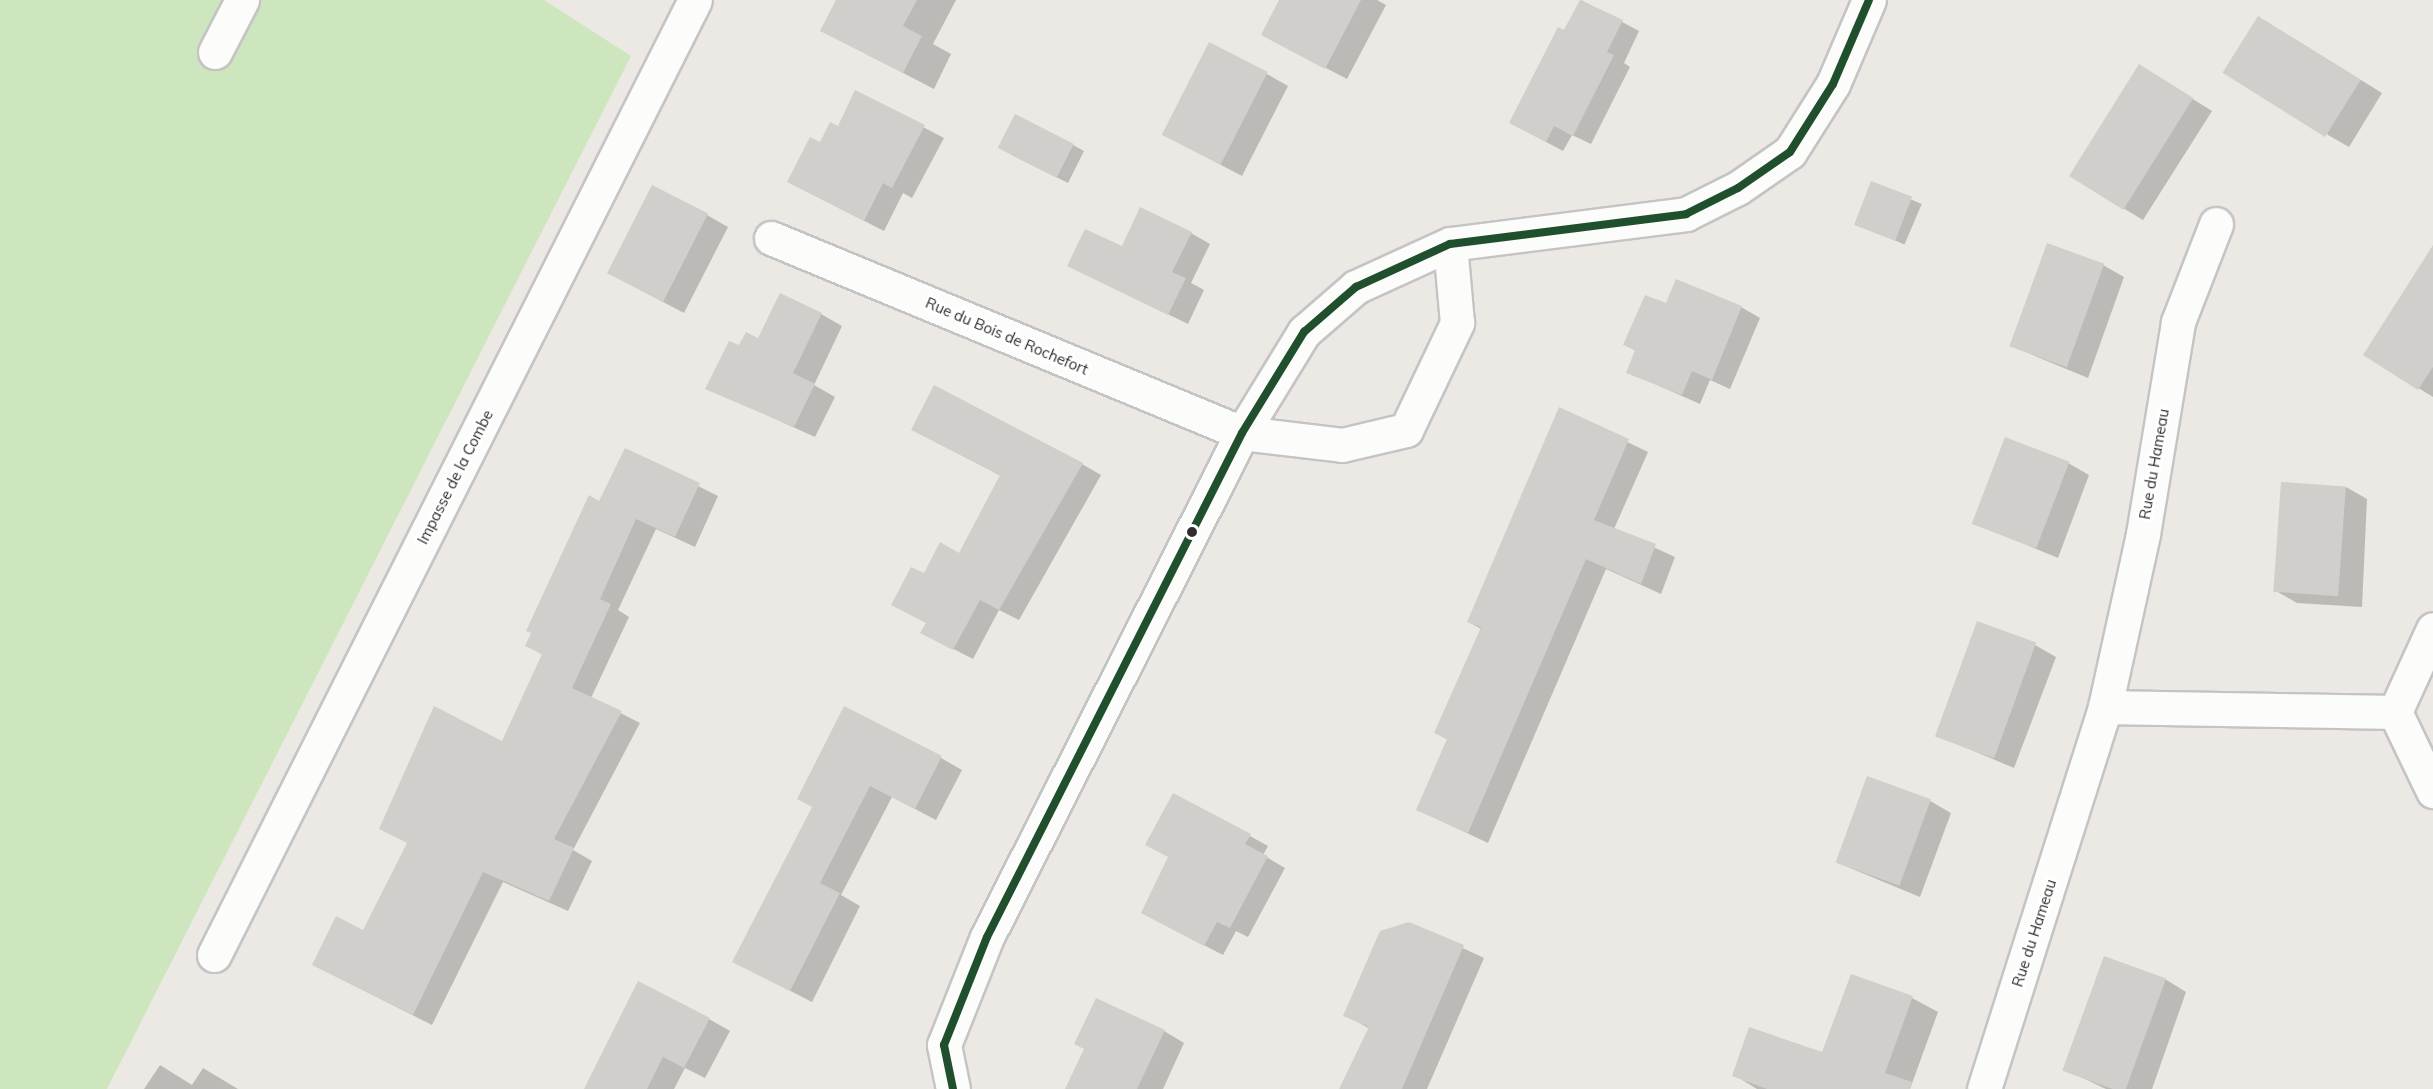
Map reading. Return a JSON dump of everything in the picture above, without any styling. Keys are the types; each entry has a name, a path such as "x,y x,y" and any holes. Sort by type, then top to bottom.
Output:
{"street":[{"path":"215,52 242,0"},
{"name":"Impasse de la Combe","path":"214,955 695,0"},
{"path":"953,1089 944,1045 987,937 1242,433 1304,332 1356,287 1450,244 1686,214 1738,189 1790,152 1833,84 1869,0"},
{"name":"Rue du Hameau","path":"1984,1089 2105,707 2143,534 2178,322 2216,224"},
{"name":"Rue du Bois de Rochefort","path":"771,238 1242,433 1342,445 1406,430 1457,323 1450,244"},
{"path":"2395,712 2433,629"},
{"path":"2105,707 2395,712"},
{"path":"2395,712 2433,791"}],"green space":[{"path":"0,0 544,0 631,56 107,1089 0,1089"}],"building":[{"path":"836,0 917,0 903,26 922,36 903,73 820,31"},
{"path":"1279,0 1361,0 1325,69 1261,35"},
{"path":"1580,0 1623,20 1607,52 1614,55 1573,136 1554,126 1546,142 1509,123 1558,27 1564,30"},
{"path":"2258,16 2361,80 2325,137 2222,73"},
{"path":"1209,42 1268,72 1221,165 1162,135"},
{"path":"2139,64 2193,98 2123,210 2069,176"},
{"path":"855,90 925,125 892,188 883,183 864,221 787,182 810,137 820,142 830,122 838,126"},
{"path":"1015,114 1074,144 1057,178 998,148"},
{"path":"1871,181 1912,197 1895,241 1854,225"},
{"path":"652,185 708,214 663,302 607,273"},
{"path":"1140,207 1192,232 1172,272 1186,278 1168,315 1067,266 1085,229 1122,246"},
{"path":"2047,243 2104,264 2067,367 2009,346"},
{"path":"2433,245 2433,367 2418,390 2363,355"},
{"path":"1676,279 1742,306 1712,380 1692,371 1682,395 1626,373 1635,350 1623,345 1645,295 1666,303"},
{"path":"780,293 822,313 793,373 815,384 794,427 705,389 729,341 739,345 746,332 758,338"},
{"path":"934,385 1083,463 999,610 980,600 953,650 920,633 926,623 891,605 911,567 924,573 940,542 959,553 1000,475 911,430"},
{"path":"1559,407 1629,439 1594,520 1656,544 1641,584 1586,559 1468,833 1416,810 1447,739 1434,733 1481,627 1467,622"},
{"path":"2005,437 2069,462 2036,549 1972,524"},
{"path":"625,448 700,483 675,537 636,519 600,599 611,604 572,688 622,711 554,839 574,848 549,901 483,872 413,1015 312,965 336,916 363,930 407,843 379,829 434,706 502,741 542,654 525,646 531,633 526,631 589,495 599,501"},
{"path":"2281,482 2346,487 2338,596 2273,592"},
{"path":"1977,621 2036,643 1994,758 1935,737"},
{"path":"844,706 942,756 915,809 870,786 820,883 840,893 790,991 732,962 812,807 797,799"},
{"path":"1867,776 1931,799 1899,886 1836,862"},
{"path":"1173,793 1251,834 1245,844 1268,856 1230,928 1217,922 1204,946 1141,913 1168,857 1145,845"},
{"path":"1409,922 1464,945 1402,1089 1339,1089 1369,1027 1343,1016 1380,931"},
{"path":"2104,956 2166,979 2126,1089 2113,1089 2062,1071"},
{"path":"1851,974 1913,996 1885,1073 1912,1082 1910,1089 1767,1089 1732,1076 1749,1027 1822,1052"},
{"path":"638,981 710,1018 684,1068 663,1057 647,1089 584,1089"},
{"path":"1096,998 1165,1030 1137,1089 1065,1089 1084,1049 1074,1044"}],"transit line":[{"path":"953,1089 944,1045 987,937 1242,433 1304,332 1356,287 1450,244 1686,214 1738,188 1790,152 1833,84 1869,0"}]}
